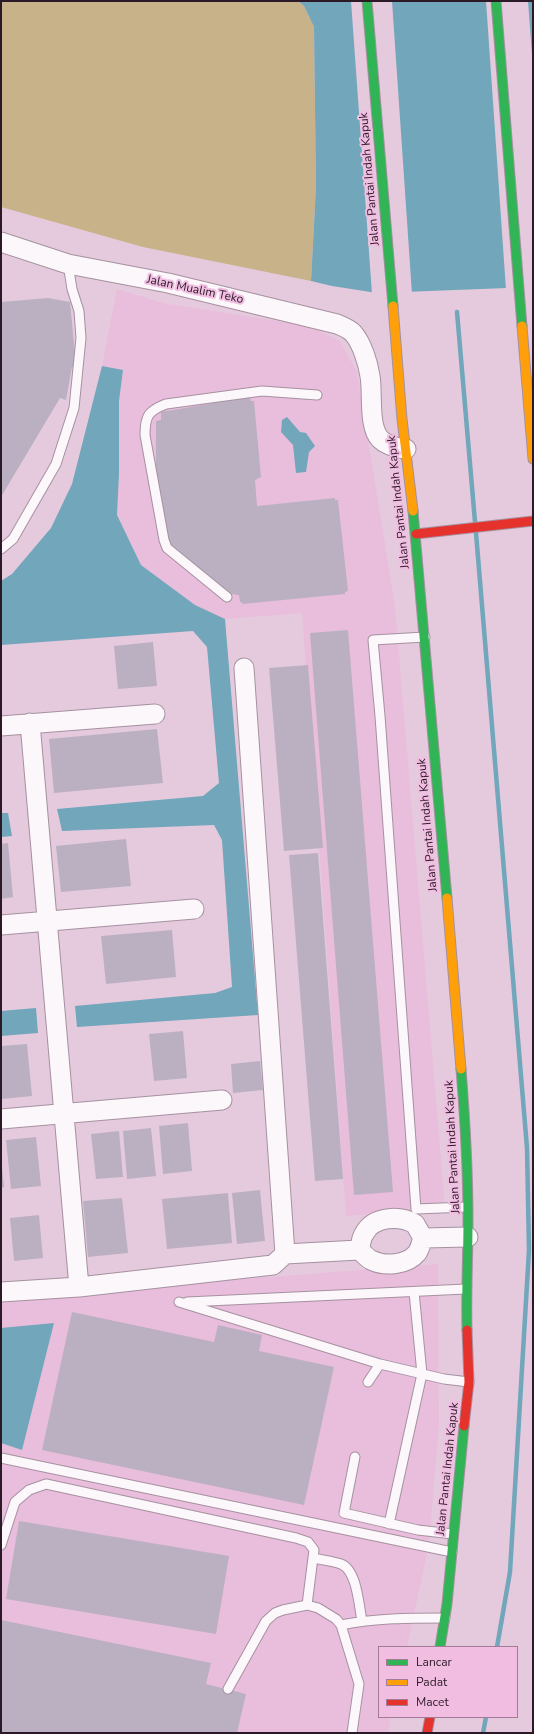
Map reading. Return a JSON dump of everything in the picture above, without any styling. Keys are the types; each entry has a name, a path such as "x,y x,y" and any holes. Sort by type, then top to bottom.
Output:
{"main road":[{"name":"Jalan Pantai Indah Kapuk","path":"367,1 397,363 416,534 425,636 466,1126 468,1237 466,1289 469,1382 445,1618 440,1646"},
{"path":"496,1 527,395 531,408 533,459"},
{"path":"416,534 533,521"},
{"path":"427,1733 430,1718"}],"street":[{"name":"Jalan Mualim Teko","path":"1,242 68,264 168,283 337,324 353,332 360,344 370,376 374,428 380,440 397,448 406,449"},
{"path":"367,365 376,376 384,378 393,375 397,363"},
{"path":"244,668 285,1254"},
{"path":"1,726 154,714"},
{"path":"30,723 79,1287"},
{"path":"1,925 194,909"},
{"path":"1,1119 222,1100"},
{"path":"359,1250 364,1234 373,1224 392,1218 402,1218 415,1224 423,1238"},
{"path":"423,1238 468,1237"},
{"path":"1,1292 79,1287 272,1265 285,1254 359,1250 370,1260 384,1264 396,1264 417,1254 423,1238"}],"lane":[{"path":"1,549 13,539 56,464 74,408 82,338 79,311 72,289 68,264"},
{"path":"227,596 166,548 147,443 145,423 148,414 154,409 166,404 262,391 317,395"},
{"path":"425,636 373,640 374,667 380,716 416,1209 467,1207"},
{"path":"466,1289 179,1302 380,1364 422,1374 469,1382"},
{"path":"389,1524 422,1374 414,1292"},
{"path":"368,1382 380,1364"},
{"path":"355,1456 344,1513 389,1524 453,1534"},
{"path":"1,1458 452,1552"},
{"path":"1,1545 15,1502 29,1490 46,1484 296,1538 308,1542 314,1550 307,1604"},
{"path":"313,1558 342,1564 349,1569 353,1578 362,1621"},
{"path":"228,1689 266,1621 283,1610 307,1604 318,1608 336,1619 341,1625 358,1684 352,1733"},
{"path":"341,1625 362,1621 401,1618 445,1618"}],"shaded area":[{"path":"1,1 298,1 304,6 314,27 316,187 311,281 143,247 1,207"},
{"path":"117,289 163,303 309,326 340,341 357,372 395,606 445,1208 346,1216 302,613 225,619 195,605 141,565 117,515 119,474 119,401 123,370 102,366"},
{"path":"438,1264 439,1425 429,1544 407,1646 378,1646 378,1718 391,1718 388,1733 1,1733 1,1298"}],"water":[{"path":"298,1 533,1 533,287 377,293 311,281 316,187 314,27 304,6"},
{"path":"102,366 123,370 119,401 119,474 117,515 141,565 195,605 225,619 258,1015 77,1027 75,1006 215,993 232,987 222,840 214,825 62,831 57,809 203,796 219,783 207,647 193,631 1,645 1,581 12,574 51,528 72,484"},
{"path":"287,417 300,432 306,433 315,446 309,452 306,472 296,473 293,445 281,432 282,420"},
{"path":"1,813 8,813 12,836 1,837"},
{"path":"36,1008 38,1033 1,1036 1,1011"},
{"path":"54,1323 22,1450 1,1443 1,1328"}],"pier":[{"path":"351,1 392,1 412,294 372,294"},
{"path":"486,1 528,1 533,67 533,289 506,290"}],"building":[{"path":"48,298 70,302 75,354 77,354 74,368 72,367 66,400 60,398 1,497 1,302"},
{"path":"250,397 251,401 254,401 261,477 255,480 257,506 335,498 335,500 338,500 348,591 345,592 345,594 242,604 242,602 240,602 239,595 231,594 166,545 156,488 156,421 161,420 161,412"},
{"path":"348,630 393,1192 354,1195 310,633"},
{"path":"153,642 157,686 118,689 114,646"},
{"path":"308,665 323,848 284,851 269,668"},
{"path":"157,729 163,783 54,793 49,739"},
{"path":"126,839 131,886 61,892 56,846"},
{"path":"8,843 13,897 1,899 1,844"},
{"path":"318,853 343,1179 315,1181 289,855"},
{"path":"172,930 176,977 106,984 101,936"},
{"path":"183,1031 187,1078 154,1081 149,1034"},
{"path":"27,1044 32,1096 2,1099 1,1046"},
{"path":"260,1061 263,1090 233,1093 231,1064"},
{"path":"188,1123 192,1171 163,1174 159,1126"},
{"path":"151,1128 156,1176 127,1179 123,1131"},
{"path":"119,1131 123,1177 96,1179 91,1134"},
{"path":"36,1137 41,1186 11,1189 6,1140"},
{"path":"2,1166 4,1187 1,1188 1,1167"},
{"path":"260,1190 265,1241 237,1244 232,1193"},
{"path":"228,1193 232,1243 167,1249 162,1199"},
{"path":"122,1198 128,1253 88,1257 83,1201"},
{"path":"39,1215 43,1258 14,1261 10,1218"},
{"path":"72,1312 214,1342 218,1325 262,1335 259,1351 334,1367 304,1505 42,1450"},
{"path":"19,1521 229,1556 216,1634 6,1599"},
{"path":"1,1620 211,1663 206,1684 246,1694 237,1733 1,1733"}],"waterway":[{"path":"457,312 475,522"},
{"path":"476,533 527,1148 529,1250 510,1572 497,1646"},
{"path":"483,1733 486,1718"}],"traffic: fast":[{"path":"367,1 393,306"},
{"path":"496,1 522,326"},
{"path":"413,511 447,898"},
{"path":"461,1069 465,1126 468,1220 467,1330"},
{"path":"440,1646 447,1604 464,1426"}],"traffic: slow":[{"path":"393,306 402,419 413,511"},
{"path":"522,326 533,459"},
{"path":"447,898 461,1069"}],"traffic: jam":[{"path":"416,534 533,521"},
{"path":"464,1426 469,1382 467,1330"},
{"path":"427,1733 430,1718"}]}
